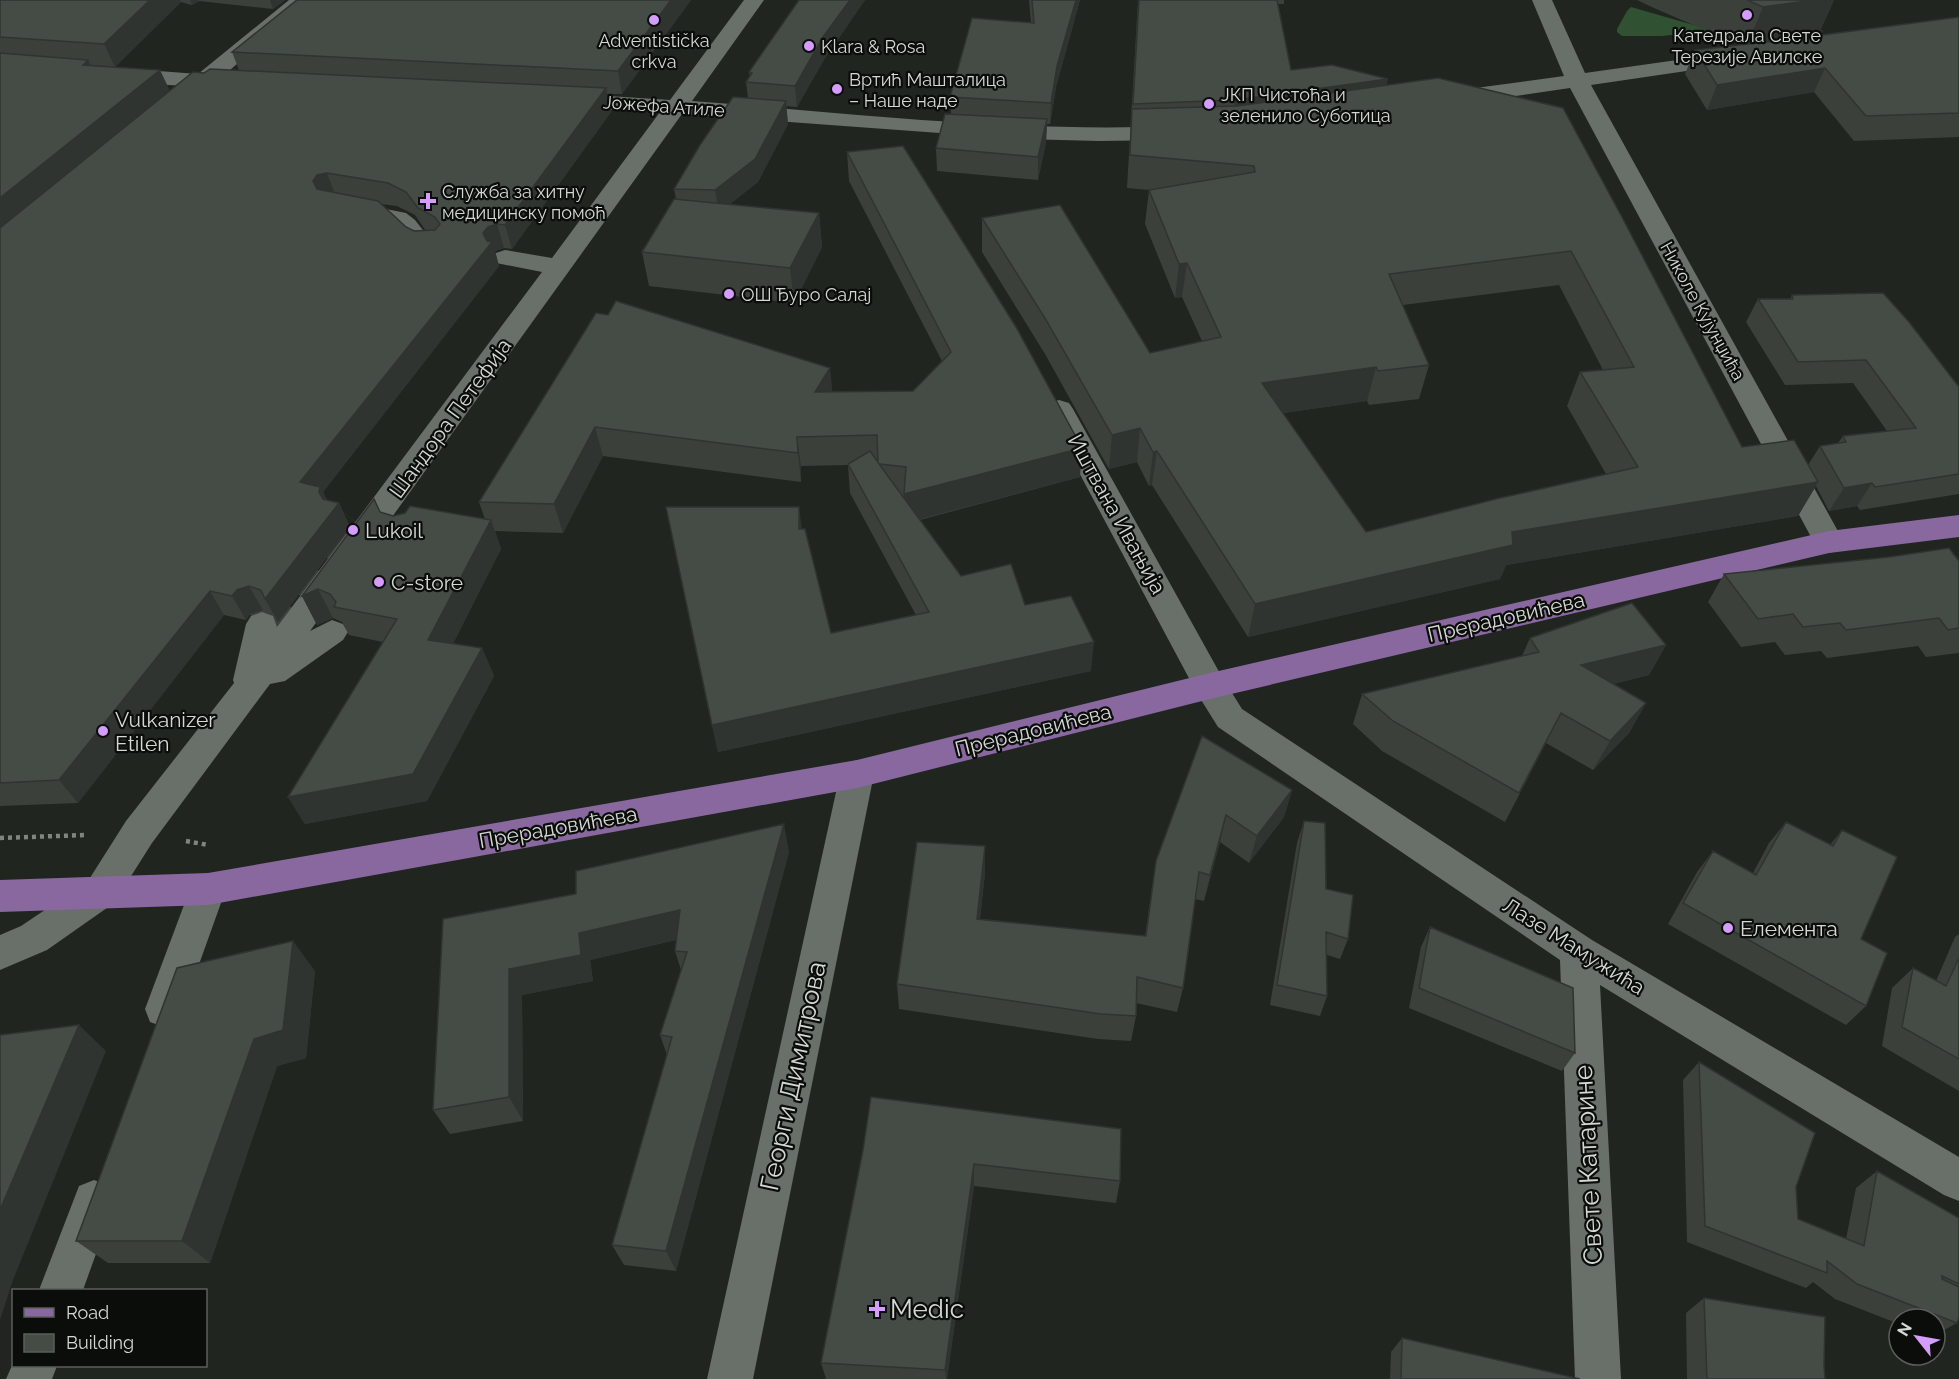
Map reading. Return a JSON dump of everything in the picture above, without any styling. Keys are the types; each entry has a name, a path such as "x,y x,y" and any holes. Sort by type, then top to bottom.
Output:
{"main road":[{"name":"Прерадовићева","path":"0,896 208,889 857,774 1209,686 1830,542 1959,526"}],"street":[{"path":"181,99 301,0"},
{"name":"Шандора Петефија","path":"100,892 139,832 402,483 754,0"},
{"name":"Николе Кујунџића","path":"1542,0 1577,80 1830,542"},
{"path":"1430,101 1757,55"},
{"path":"101,74 246,84"},
{"name":"Јожефа Атиле","path":"536,98 678,106 901,136 1200,132"},
{"path":"336,206 396,217 405,223 418,241 434,247"},
{"path":"505,258 560,267"},
{"name":"Иштвана Ивањија","path":"1047,386 1209,686"},
{"path":"347,515 402,483 405,522"},
{"path":"247,690 262,624"},
{"path":"247,690 332,632"},
{"name":"Лазе Мамужића","path":"1209,686 1230,718 1579,952 1959,1179"},
{"name":"Георги Димитрова","path":"730,1379 857,774"},
{"path":"151,1045 208,889"},
{"path":"0,953 34,938 100,892"},
{"name":"Свете Катарине","path":"1579,952 1598,1379"},
{"path":"61,1289 106,1168"}],"path":[{"path":"0,838 139,832"}],"green space":[{"path":"1631,7 1704,28 1707,31 1662,36 1622,36 1617,29"}],"building":[{"path":"0,0 150,0 104,44 0,37"},
{"path":"297,0 671,0 618,71 232,52"},
{"path":"799,0 850,0 823,37 795,86 746,82 752,73 749,72"},
{"path":"1032,0 1076,0 1057,66 1051,103 950,97 972,18 1034,23"},
{"path":"1139,0 1277,0 1291,70 1332,65 1388,79 1235,100 1133,104"},
{"path":"1747,0 1813,0 1763,7"},
{"path":"1959,17 1959,113 1866,116 1825,68 1717,85 1695,50 1793,39 1786,36 1822,31 1821,35"},
{"path":"0,53 88,60 83,65 160,70 0,198"},
{"path":"210,69 606,88 505,225 497,224 488,227 483,233 487,241 492,242 300,482 320,487 319,492 323,499 339,503 265,599 261,590 249,586 237,590 232,596 210,591 59,780 0,783 0,228 193,72 204,73","holes":["327,173 388,183 406,192 418,208 435,217 440,224 435,230 414,231 406,227 378,201 317,189 313,181 317,175"]},
{"path":"1438,78 1563,108 1742,447 1794,440 1818,482 1512,532 1513,545 1255,604 1157,451 1153,452 1140,428 1112,435 1046,320 982,218 1060,205 1150,353 1221,337 1187,263 1179,264 1149,190 1255,172 1254,166 1130,155 1132,109 1237,106","holes":["1571,251 1634,367 1580,372 1638,467 1500,498 1366,532 1262,383 1376,367 1378,371 1429,365 1389,274"]},
{"path":"733,97 786,101 755,159 715,190 674,189 700,145"},
{"path":"945,114 1047,119 1038,157 936,148"},
{"path":"903,146 1016,327 1082,448 904,494 906,467 879,464 961,576 1011,564 1025,605 1071,596 1094,642 712,725 666,507 799,507 799,529 805,529 831,633 929,612 848,464 870,451 878,462 877,435 797,437 798,453 595,427 554,504 479,502 596,313 608,315 616,301 830,368 815,392 913,391 951,352 847,152"},
{"path":"674,199 819,213 790,268 642,252"},
{"path":"1883,293 1909,322 1959,387 1959,474 1875,487 1872,483 1844,488 1820,446 1846,442 1843,436 1916,428 1866,360 1798,362 1758,299 1793,299 1792,295"},
{"path":"374,499 380,512 393,516 405,513 410,506 491,520 428,640 482,648 413,774 288,797 397,619 334,607 336,602 330,594 318,589 302,596"},
{"path":"1949,548 1959,561 1959,628 1948,630 1939,618 1846,630 1840,623 1803,627 1793,614 1758,619 1724,574 1889,557"},
{"path":"1632,603 1666,645 1581,665 1646,703 1610,741 1561,713 1519,793 1393,721 1362,694 1539,652 1530,638"},
{"path":"1202,736 1292,790 1257,836 1226,815 1210,875 1199,872 1183,988 1137,977 1136,1016 1101,1014 897,984 917,842 985,846 977,919 1146,936 1156,861"},
{"path":"1304,821 1325,823 1326,889 1353,895 1348,939 1326,932 1327,996 1277,985"},
{"path":"1786,822 1833,846 1842,830 1897,857 1861,939 1887,953 1866,1006 1683,903 1713,851 1756,875"},
{"path":"784,824 666,1251 612,1245 672,1037 660,1035 687,952 675,951 680,910 579,933 581,955 509,969 509,1097 433,1110 443,919 576,894 576,871"},
{"path":"1430,927 1573,988 1575,1053 1419,988"},
{"path":"293,941 283,1030 254,1039 182,1241 76,1241 177,968"},
{"path":"1959,958 1959,1059 1902,1027 1913,968 1946,986"},
{"path":"79,1025 0,1210 0,1035"},
{"path":"1699,1062 1815,1133 1796,1187 1798,1219 1864,1246 1877,1171 1959,1218 1959,1284 1942,1276 1942,1279 1959,1287 1957,1323 1947,1319 1947,1307 1916,1307 1857,1284 1827,1261 1827,1273 1705,1226"},
{"path":"871,1097 1121,1129 1120,1181 974,1164 945,1370 821,1363 863,1150"},
{"path":"1704,1298 1825,1317 1825,1379 1707,1379"},
{"path":"1402,1338 1580,1379 1401,1379"}],"tunnel":[{"path":"262,624 347,515"}],"place":[{"name":"Катедрала Свете Терезије Авилске","path":"1747,15"},
{"name":"Adventistička crkva","path":"654,20"},
{"name":"Klara & Rosa","path":"809,46"},
{"name":"Вртић Машталица – Наше наде","path":"837,89"},
{"name":"ЈКП Чистоћа и зеленило Суботица","path":"1209,104"},
{"name":"Служба за хитну медицинску помоћ","path":"428,201"},
{"name":"ОШ Ђуро Салај","path":"729,294"},
{"name":"Lukoil","path":"353,530"},
{"name":"C-store","path":"379,582"},
{"name":"Vulkanizer Etilen","path":"103,731"},
{"name":"Елемента","path":"1728,928"},
{"name":"Medic","path":"877,1309"}]}
